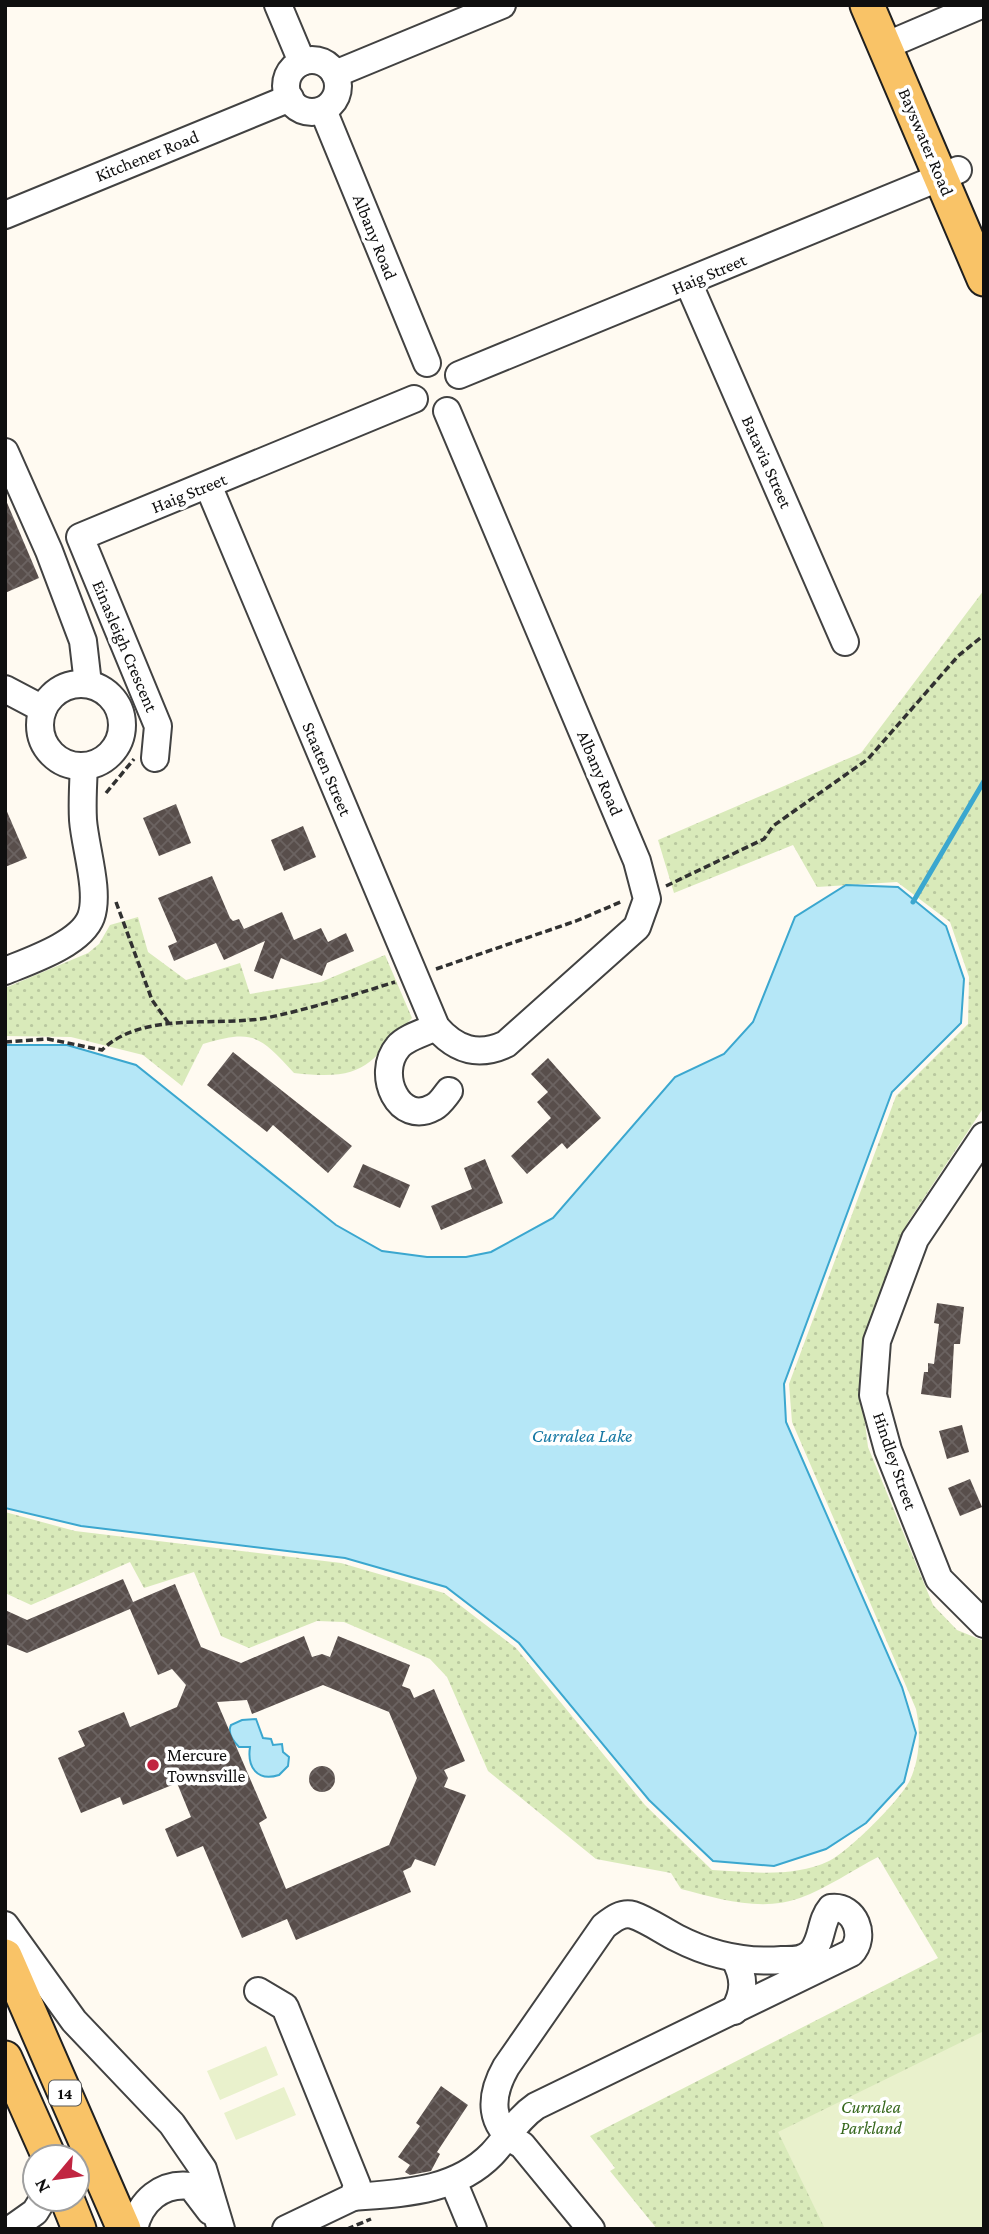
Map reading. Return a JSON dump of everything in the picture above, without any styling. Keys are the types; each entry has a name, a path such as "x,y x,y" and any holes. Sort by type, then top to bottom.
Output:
{"main road":[{"name":"Bayswater Road","path":"867,5 893,42 949,173 984,279"},
{"name":"Bayswater Road","path":"889,5 893,42"},
{"name":"Bayswater Road","path":"949,173 984,233"},
{"name":"14","path":"5,1956 124,2229"},
{"name":"14","path":"5,2058 43,2143"}],"street":[{"path":"278,5 302,62"},
{"path":"335,74 502,5"},
{"path":"893,42 981,5"},
{"path":"302,62 320,62 335,74 337,95 323,110 302,110 289,98 289,74 302,62"},
{"name":"Kitchener Road","path":"5,215 289,98"},
{"name":"Albany Road","path":"323,110 427,363"},
{"name":"Haig Street","path":"460,375 949,173"},
{"name":"Batavia Street","path":"688,282 845,642"},
{"path":"444,362 460,375 461,396 447,411 427,411 414,399 411,385 414,375 427,363 444,362"},
{"name":"Haig Street","path":"80,537 414,399"},
{"name":"Albany Road","path":"447,411 637,861 646,893"},
{"name":"Einasleigh Crescent","path":"5,452 49,551 83,641 88,684"},
{"name":"Staaten Street","path":"208,485 436,1027 456,1046 491,1051 506,1045 637,927 644,913 646,893"},
{"name":"Einasleigh Crescent","path":"80,537 159,726 155,758"},
{"path":"88,684 110,695 118,707 122,724 120,738 110,754 84,766 60,760 49,750 41,733 43,709 50,697 63,687 88,684"},
{"path":"5,689 43,709"},
{"path":"5,971 59,948 91,918 93,888 83,820 84,766"},
{"path":"436,1027 398,1046 388,1066 390,1089 403,1105 417,1111 435,1107 449,1091"},
{"name":"Hindley Street","path":"984,1136 915,1240 877,1341 873,1395 888,1450 939,1579 984,1624"},
{"path":"286,2229 312,2223 354,2197 408,2193 453,2181 491,2155 506,2137 519,2118 536,2106 851,1953 858,1946 860,1937 848,1912 840,1907 831,1908 824,1916 816,1946 803,1959 724,1958 692,1946 632,1914 618,1916 604,1926 496,2083 493,2112 506,2137 522,2145 591,2229"},
{"path":"5,1925 74,2021 172,2124 203,2169 220,2229"},
{"path":"734,1958 743,1983 742,1997 734,2011"},
{"path":"258,1991 285,2007 357,2185 354,2197"},
{"path":"453,2181 473,2229"},
{"path":"134,2229 147,2200 163,2189 178,2184 191,2186 205,2201 220,2229"},
{"path":"11,2229 32,2213"}],"path":[{"path":"5,1042 48,1039 102,1050 116,1036 170,1025 244,1020 301,1009 414,976 576,921 646,893 764,839 773,826 868,759 958,656 984,635"},
{"path":"102,804 106,792 132,760 155,758"},
{"path":"115,900 152,1000 170,1025"},
{"path":"347,2229 380,2215"}],"green space":[{"name":"Curralea Parkland","path":"984,590 984,1107 908,1222 863,1350 863,1406 868,1447 933,1605 957,1630 984,1641 984,2229 657,2229 610,2171 615,2168 590,2136 938,1958 878,1857 810,1894 771,1904 725,1900 695,1893 681,1889 671,1873 596,1859 488,1771 447,1677 430,1659 344,1622 317,1621 249,1648 221,1636 194,1572 144,1588 130,1562 31,1605 5,1593 5,1512 75,1531 341,1563 444,1593 516,1648 645,1805 712,1870 771,1873 801,1870 838,1856 860,1837 895,1801 913,1774 919,1737 918,1718 792,1422 789,1384 896,1096 968,1024 969,977 950,922 897,882 817,887 793,845 674,893 658,840 861,753"},
{"path":"138,917 148,952 186,980 240,963 250,994 321,982 385,955 412,1018 374,1059 351,1072 336,1075 294,1073 264,1044 255,1039 234,1037 203,1044 182,1086 143,1055 71,1037 5,1036 5,988 88,953 99,944 110,925"},
{"path":"984,2031 984,2229 825,2229 778,2132"},
{"path":"266,2046 278,2075 220,2100 207,2071"},
{"path":"284,2087 296,2115 236,2140 224,2113"}],"water":[{"name":"Curralea Lake","path":"846,885 898,887 946,926 964,979 961,1023 892,1092 784,1384 786,1422 902,1687 916,1733 904,1782 866,1823 826,1849 774,1866 713,1861 649,1800 519,1643 446,1587 345,1558 81,1526 5,1508 5,1045 67,1045 136,1065 336,1225 382,1251 427,1257 466,1257 491,1252 553,1218 675,1077 724,1054 753,1022 795,917"},
{"path":"256,1719 263,1738 271,1739 273,1745 282,1744 283,1752 289,1757 288,1766 279,1775 265,1776 255,1771 250,1761 250,1747 239,1747 231,1737 231,1725 242,1720"}],"building":[{"path":"5,498 39,578 5,593"},
{"path":"176,804 191,843 159,856 143,818"},
{"path":"5,807 27,858 5,867"},
{"path":"303,826 316,857 284,871 271,840"},
{"path":"212,876 230,918 233,921 239,919 244,929 282,912 294,940 321,928 328,942 346,933 354,951 327,963 322,976 281,958 273,979 254,971 265,941 224,960 216,943 174,961 168,946 177,942 158,898"},
{"path":"233,1052 352,1146 328,1173 273,1125 267,1132 207,1085"},
{"path":"548,1058 601,1118 567,1149 562,1143 527,1174 511,1156 551,1118 537,1102 548,1092 531,1074"},
{"path":"485,1159 503,1203 441,1230 431,1206 472,1189 464,1168"},
{"path":"363,1164 410,1185 400,1208 353,1187"},
{"path":"937,1303 964,1307 960,1344 954,1344 951,1398 921,1394 924,1372 928,1372 928,1363 934,1364 939,1324 934,1323"},
{"path":"962,1425 969,1452 947,1459 939,1431"},
{"path":"970,1479 982,1507 960,1516 948,1488"},
{"name":"Mercure Townsville","path":"123,1579 133,1602 175,1584 201,1647 241,1663 304,1636 312,1657 322,1654 330,1657 338,1636 410,1665 402,1686 410,1689 414,1698 434,1689 465,1761 444,1770 448,1778 444,1787 466,1795 435,1866 415,1859 411,1867 403,1871 411,1892 296,1940 287,1919 242,1938 203,1846 177,1857 165,1829 191,1817 177,1783 123,1805 120,1797 81,1813 58,1758 85,1746 78,1731 124,1712 130,1727 177,1707 186,1685 172,1669 158,1675 130,1609 27,1653 5,1644 5,1610 27,1620","holes":["323,1685 389,1712 417,1778 389,1845 286,1889 259,1823 267,1818 217,1702 247,1700 252,1714"]},
{"path":"322,1766 331,1770 335,1779 331,1788 322,1792 313,1788 309,1779 313,1770"},
{"path":"441,2086 468,2105 437,2152 440,2154 431,2171 410,2175 405,2172 410,2165 398,2157 420,2126 416,2123"}],"waterway":[{"path":"913,902 984,781"}],"place":[{"name":"Mercure Townsville","path":"153,1765"}]}
